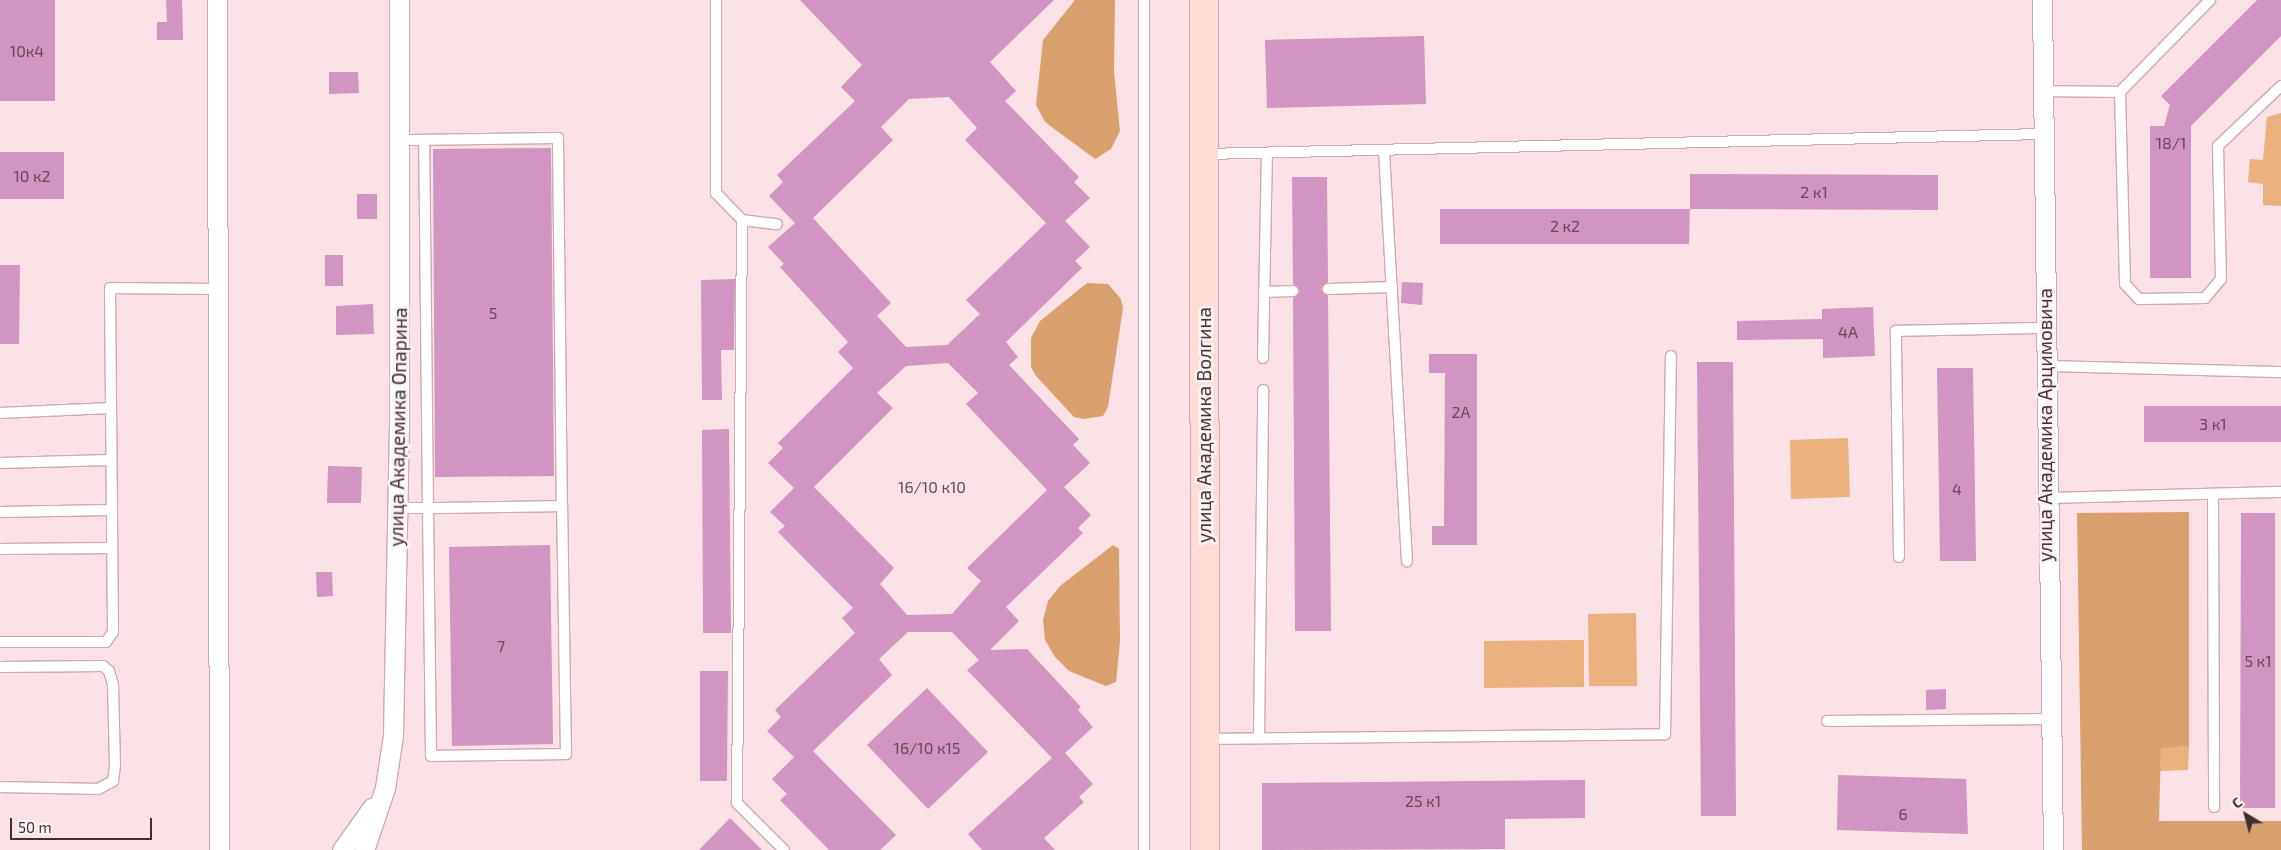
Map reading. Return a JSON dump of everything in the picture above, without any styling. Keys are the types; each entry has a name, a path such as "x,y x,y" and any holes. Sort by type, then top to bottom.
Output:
{"street":[{"path":"217,0 219,850"},
{"name":"улица Академика Опарина","path":"364,850 385,788 393,735 398,508 399,0"},
{"name":"улица Академика Волгина","path":"1204,0 1205,850"},
{"name":"улица Академика Арцимовича","path":"2042,0 2045,498 2053,850"},
{"path":"342,850 385,788"}],"lane":[{"path":"716,0 716,194 742,220 776,224"},
{"path":"1144,0 1144,850"},
{"path":"2210,0 2120,92 2126,284 2139,299 2205,298 2221,279 2218,146 2281,86"},
{"path":"2043,91 2120,92"},
{"path":"1204,154 1267,154 2042,134"},
{"path":"399,141 424,140 558,138 566,754 431,756 424,140"},
{"path":"1384,151 1407,561"},
{"path":"1263,358 1267,154"},
{"path":"742,220 738,803 784,850"},
{"path":"1328,289 1392,287"},
{"path":"0,642 106,642 113,632 110,288 217,288"},
{"path":"1264,292 1293,291"},
{"path":"1899,557 1896,331 2045,328"},
{"path":"1205,739 1665,734 1671,356"},
{"path":"2045,366 2281,372"},
{"path":"1259,738 1263,390"},
{"path":"0,413 110,408"},
{"path":"0,463 110,460"},
{"path":"2045,498 2281,492"},
{"path":"2213,495 2214,807"},
{"path":"398,508 562,506"},
{"path":"0,512 111,510"},
{"path":"0,549 112,548"},
{"path":"0,668 103,666 109,671 114,685 115,765 112,781 98,789 0,786"},
{"path":"1827,721 2050,719"}],"shaded area":[{"path":"1075,0 1115,0 1114,72 1120,131 1111,149 1095,159 1045,122 1036,105 1043,40"},
{"path":"2281,113 2281,206 2263,205 2263,184 2248,182 2250,159 2263,160 2267,117"},
{"path":"1087,283 1108,284 1121,299 1123,308 1108,407 1103,416 1084,419 1074,417 1036,376 1031,367 1031,338 1040,321"},
{"path":"1848,438 1850,497 1791,499 1790,440"},
{"path":"2189,512 2189,746 2161,748 2159,821 2281,821 2281,850 2082,850 2077,513"},
{"path":"1113,545 1119,549 1120,641 1116,682 1106,686 1069,671 1055,657 1045,640 1043,620 1048,601 1060,586"},
{"path":"1636,613 1637,686 1589,686 1588,614"},
{"path":"1584,640 1584,687 1484,688 1484,641"},
{"path":"2189,746 2188,770 2160,771 2161,747"}],"building":[{"path":"0,0 55,0 55,101 0,101"},
{"path":"166,0 182,0 183,40 157,40 157,22 167,22"},
{"path":"800,0 1054,0 990,62 1016,91 1005,101 1079,177 1074,182 1090,198 1065,221 1090,247 1075,261 1082,268 1006,342 1018,357 1009,365 1079,439 1073,445 1090,463 1064,487 1091,515 1078,528 1083,533 1006,607 1019,621 990,650 1027,649 1081,707 1078,710 1093,727 1065,753 1093,784 1079,797 1084,802 1044,838 1055,850 982,850 968,834 1052,758 967,670 979,660 952,632 908,632 879,659 892,675 813,751 896,835 880,850 829,850 780,800 787,794 772,779 794,757 767,731 781,717 775,710 855,633 842,618 853,608 778,532 785,526 770,512 794,488 768,463 783,448 778,443 853,368 838,352 848,342 780,267 784,264 768,247 795,223 769,196 783,182 777,175 855,101 841,87 862,65","holes":["949,97 977,128 965,140 1046,223 966,300 980,314 947,345 906,347 877,316 891,303 813,218 893,140 881,127 909,99","948,363 978,393 966,404 1047,490 967,568 981,581 952,614 907,615 880,584 894,568 814,487 893,408 877,393 906,366"]},
{"path":"2257,0 2281,0 2281,36 2191,126 2191,278 2150,278 2150,126 2164,126 2170,105 2161,96"},
{"path":"1424,36 1426,104 1267,108 1265,40"},
{"path":"329,72 358,72 359,93 329,94"},
{"path":"551,148 554,476 435,477 433,149"},
{"path":"0,152 64,152 64,199 0,199"},
{"path":"1690,174 1938,175 1938,210 1690,209"},
{"path":"1292,177 1327,177 1328,282 1321,289 1328,296 1331,631 1295,631 1293,298 1300,291 1293,284"},
{"path":"357,194 377,194 377,219 357,219"},
{"path":"1440,209 1690,209 1689,244 1440,244"},
{"path":"325,255 343,255 343,286 325,286"},
{"path":"0,265 20,265 19,344 0,344"},
{"path":"735,279 734,350 721,350 722,400 702,400 701,280"},
{"path":"1402,282 1423,283 1422,305 1401,303"},
{"path":"373,304 374,334 336,335 336,306"},
{"path":"1873,307 1875,356 1823,358 1823,339 1737,340 1737,321 1822,319 1822,309"},
{"path":"1429,354 1477,354 1477,545 1432,545 1432,526 1444,526 1445,373 1429,373"},
{"path":"1697,362 1733,362 1736,816 1701,816"},
{"path":"1937,368 1973,368 1976,561 1940,561"},
{"path":"2144,406 2281,406 2281,442 2144,442"},
{"path":"729,429 731,633 703,633 702,430"},
{"path":"328,466 362,467 361,503 327,503"},
{"path":"2241,513 2275,513 2275,808 2240,808"},
{"path":"550,545 553,744 452,746 449,547"},
{"path":"316,572 332,572 333,596 317,597"},
{"path":"700,671 728,671 727,781 700,781"},
{"path":"927,688 988,752 928,809 867,745"},
{"path":"1946,689 1946,709 1926,710 1926,690"},
{"path":"1838,775 1966,779 1968,834 1837,830"},
{"path":"1585,780 1585,818 1505,819 1505,849 1262,850 1262,783"},
{"path":"730,818 762,850 699,850"}]}
